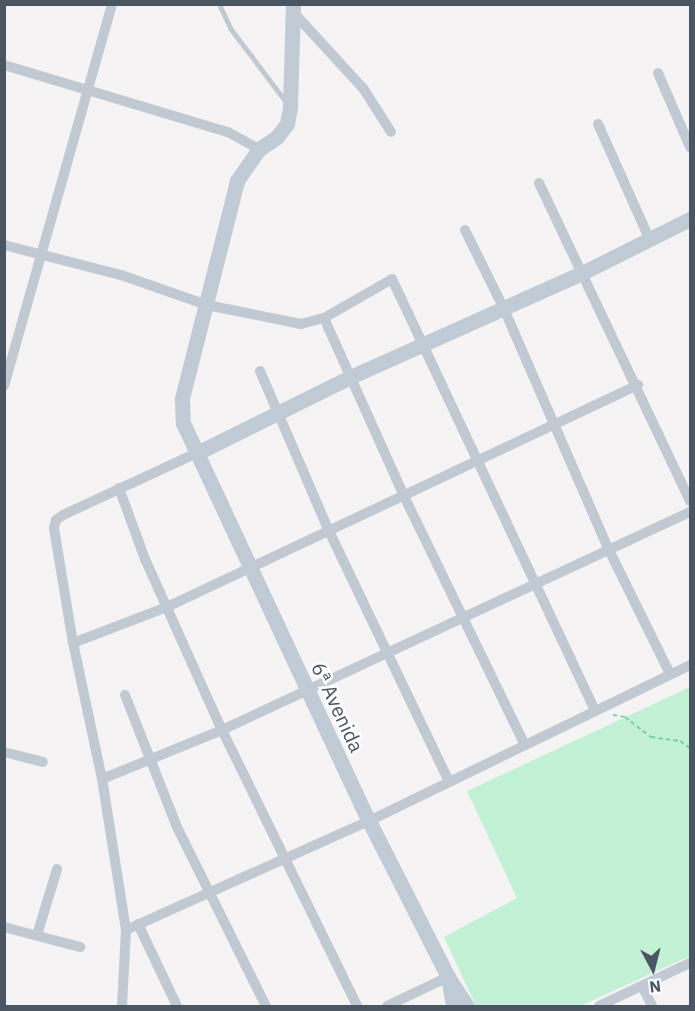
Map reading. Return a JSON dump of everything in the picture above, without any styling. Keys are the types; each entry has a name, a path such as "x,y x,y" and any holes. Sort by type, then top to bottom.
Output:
{"street":[{"path":"4,386 112,4"},
{"path":"290,108 293,8"},
{"path":"293,8 363,88 391,132"},
{"path":"4,65 228,132 259,149"},
{"path":"658,73 690,147"},
{"name":"6ª Avenida","path":"290,108 286,124 277,137 259,149 237,181 182,410 183,423 369,821 448,977 467,1006"},
{"path":"598,124 650,240"},
{"path":"540,183 638,385 690,501"},
{"path":"122,1006 126,930 102,779 72,643 56,520 348,378 425,346 582,273 690,219"},
{"path":"465,230 504,309 552,424 609,550 670,674"},
{"path":"4,245 131,278 207,305 301,324 324,318 392,279 595,711"},
{"path":"324,318 348,378 525,745"},
{"path":"260,371 328,530 449,782"},
{"path":"72,643 167,607 638,385"},
{"path":"119,488 167,607 222,730 357,1006"},
{"path":"102,779 150,763 690,512"},
{"path":"126,930 369,821 690,665"},
{"path":"125,695 177,827 211,890 266,1006"},
{"path":"4,752 43,762"},
{"path":"37,935 57,869"},
{"path":"138,924 177,1006"},
{"path":"4,927 80,947"},
{"path":"599,1006 690,963"},
{"path":"387,1006 448,977"},
{"name":"6ª Avenida","path":"448,977 453,1006"},
{"path":"642,986 652,1006"}],"lane":[{"path":"219,4 230,28 290,108"}],"path":[{"path":"595,711 626,717 651,737 680,741 690,748"}],"green space":[{"path":"690,687 690,956 580,1006 476,1006 444,937 517,898 467,791"}]}
